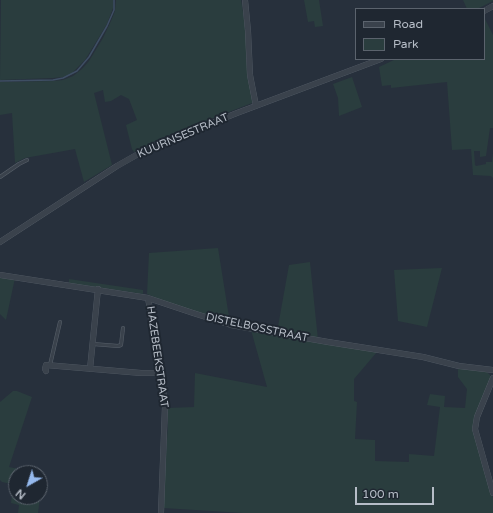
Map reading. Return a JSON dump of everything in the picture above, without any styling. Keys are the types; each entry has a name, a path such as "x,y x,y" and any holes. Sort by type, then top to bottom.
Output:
{"street":[{"path":"245,0 249,39 250,75 256,106"},
{"name":"KUURNSESTRAAT","path":"0,242 117,166 147,149 378,60"},
{"name":"DISTELBOSSTRAAT","path":"0,275 98,289 148,298 193,314 231,325 335,344 415,356 459,366 493,370"},
{"path":"90,369 98,289"},
{"name":"HAZEBEEKSTRAAT","path":"148,298 165,406 161,513"},
{"path":"46,371 44,369 46,364 141,373 161,373"},
{"path":"493,378 477,416 475,429 493,493"}],"lane":[{"path":"0,177 27,160"},
{"path":"50,365 60,322"},
{"path":"93,344 118,346 121,344 123,328"}],"green space":[{"path":"1,0 113,0 113,8 107,24 85,60 72,73 63,77 53,78 0,80"},
{"path":"116,0 241,0 247,38 246,55 248,78 253,98 252,103 159,139 134,152 126,125 137,120 129,99 121,95 111,101 105,102 103,90 94,93 112,165 84,182 75,149 25,158 15,163 12,113 0,115 0,82 53,81 63,80 73,76 89,61 103,38 115,11"},
{"path":"304,0 319,0 323,26 315,27 314,21 308,22"},
{"path":"463,0 493,0 479,8 467,8"},
{"path":"485,19 493,35 493,128 490,128 486,156 480,157 480,151 474,151 476,166 486,164 486,162 492,162 493,153 493,178 491,176 473,175 471,149 452,150 447,82 391,88 391,85 382,86 379,67 394,60 485,60"},
{"path":"352,77 362,107 339,116 338,98 333,84"},
{"path":"218,248 230,323 180,308 147,294 149,253"},
{"path":"310,262 318,340 277,332 289,265"},
{"path":"442,268 427,327 398,321 394,270"},
{"path":"0,276 15,278 6,320 0,314"},
{"path":"69,279 143,290 143,294 69,283"},
{"path":"251,330 377,352 354,379 354,401 357,402 355,439 375,440 375,461 409,462 409,454 434,456 440,407 427,405 430,394 445,396 444,407 465,408 467,389 458,377 458,367 487,372 491,379 474,419 478,445 493,498 493,513 243,513 163,508 168,408 194,407 195,373 267,387"},
{"path":"13,391 17,391 32,397 10,465 8,465 8,483 0,480 0,402"},
{"path":"19,505 39,505 38,513 18,513"}],"waterway":[{"path":"0,81 53,80 63,78 77,71 89,57 107,26 114,10 114,0"}]}
